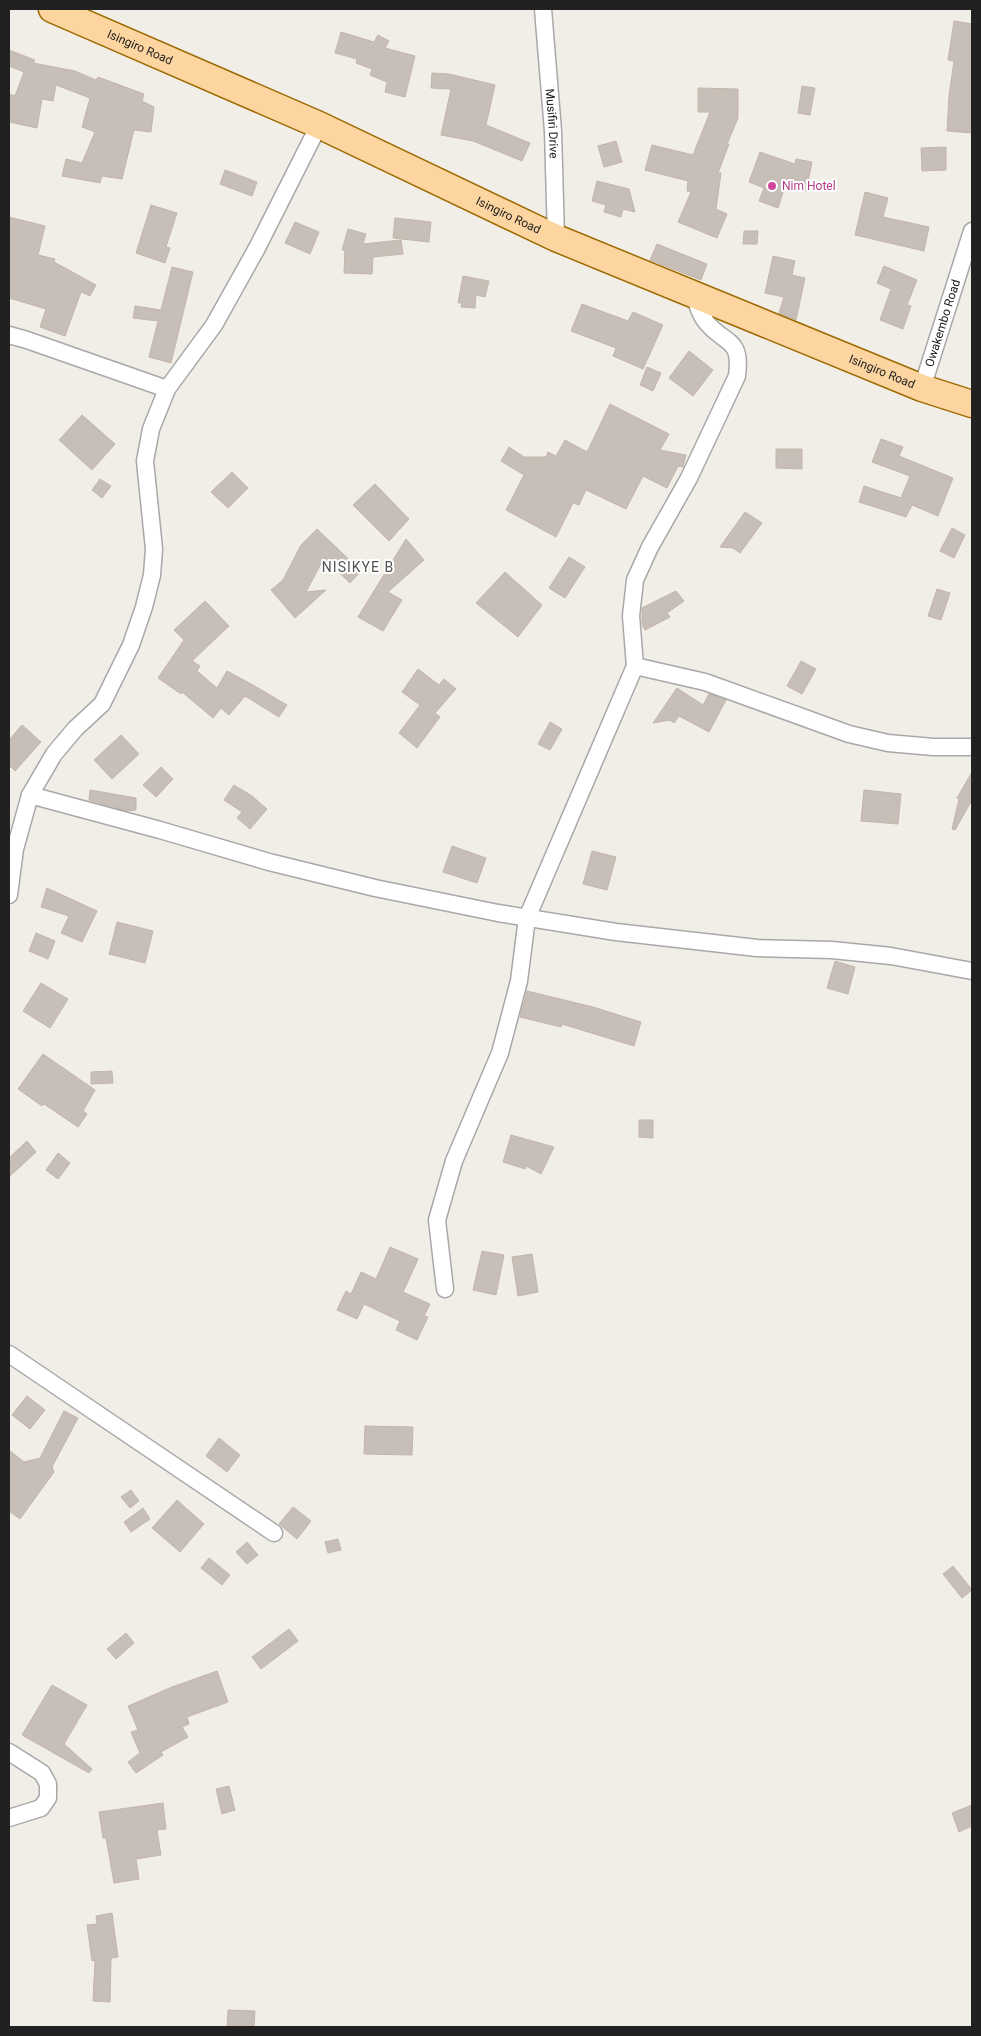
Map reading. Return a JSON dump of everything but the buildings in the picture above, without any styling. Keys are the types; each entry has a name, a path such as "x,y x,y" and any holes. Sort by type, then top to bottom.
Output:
{"main road":[{"name":"Isingiro Road","path":"52,9 319,125 556,238 922,388 972,404"}],"street":[{"name":"Musifiri Drive","path":"543,9 553,131 556,238"},
{"path":"9,894 12,844 30,795 54,754 75,729 102,704 131,646 144,607 152,576 154,549 145,461 151,429 167,389 214,325 257,248 319,125"},
{"name":"Owakembo Road","path":"922,388 972,231"},
{"path":"445,1290 437,1220 454,1161 500,1053 519,981 527,918 635,666 630,616 635,580 650,548 689,478 737,376 739,364 737,353 730,341 707,324 700,314 694,294"},
{"path":"9,335 167,389"},
{"path":"635,666 704,682 857,736 888,743 933,747 972,747"},
{"path":"30,795 269,862 375,888 527,918 616,932 757,948 832,950 891,956 972,971"},
{"path":"9,1354 274,1533"},
{"path":"9,1752 42,1773 48,1784 48,1798 41,1808 9,1818"}],"place":[{"name":"Nim Hotel","path":"772,186"}],"district":[{"name":"NISIKYE B","path":"358,567"}]}
